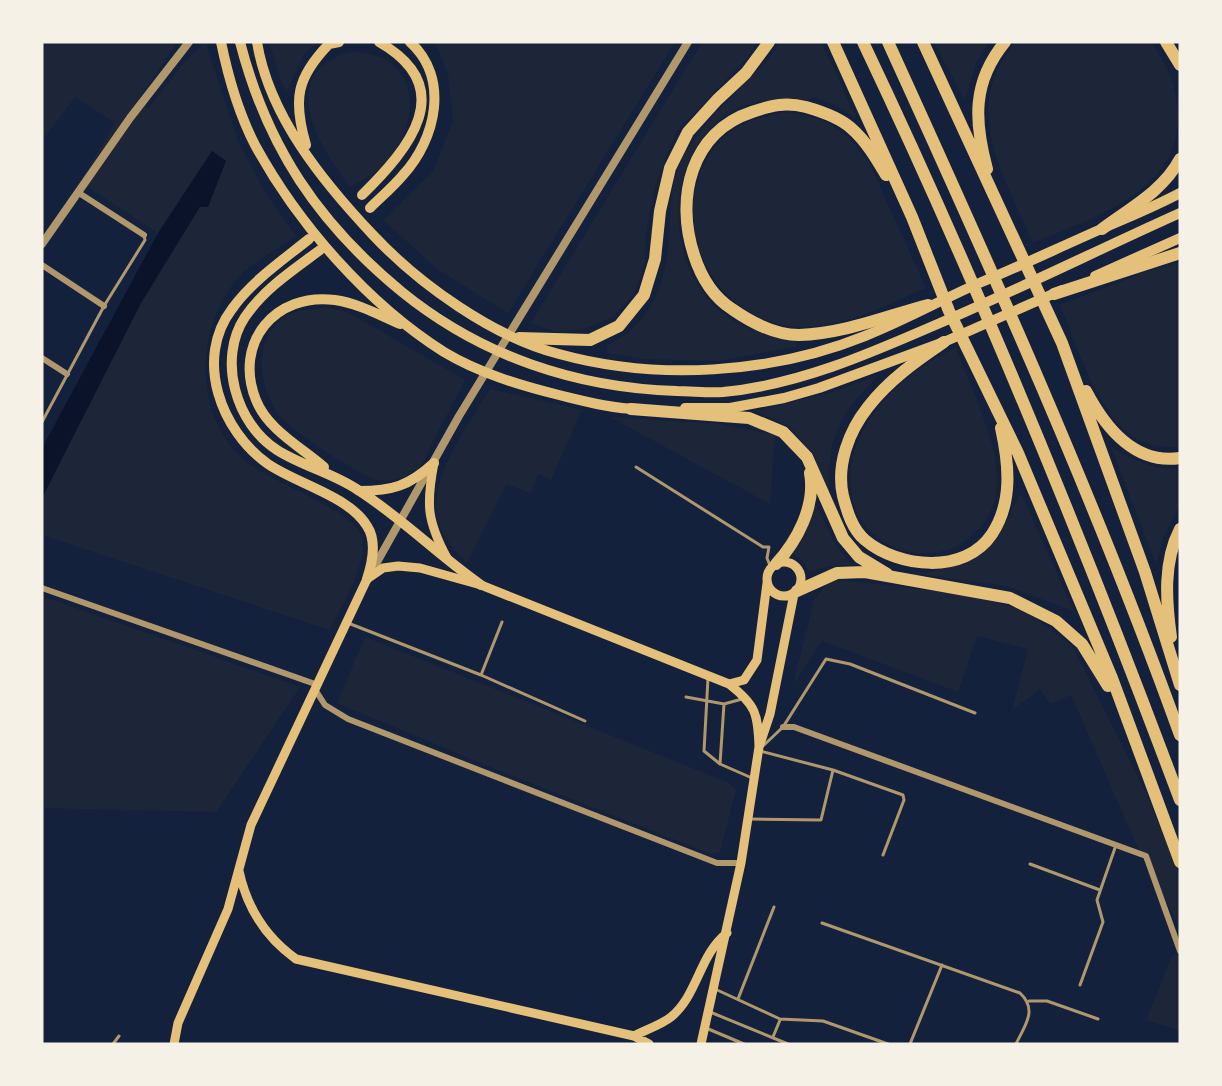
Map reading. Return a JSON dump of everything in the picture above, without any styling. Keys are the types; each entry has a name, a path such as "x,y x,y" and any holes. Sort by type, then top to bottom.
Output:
{"highway":[{"path":"221,42 227,72 254,144 292,204 345,268 408,327 471,366 498,377 577,400 632,409 749,417 783,432 807,458 843,538 859,557 891,576"},
{"path":"240,42 249,76 274,141 304,189 334,226 379,273 427,312 483,346 510,358 579,379 625,387 722,392 812,374 872,353 936,325 1180,213"},
{"path":"257,42 259,57 280,110 310,160 353,214 388,250 422,280 489,325 556,354 602,364 678,369 745,367 807,354 865,336 928,305 1180,193"},
{"path":"310,160 299,121 298,99 304,74 329,44 339,42"},
{"path":"362,195 395,162 412,138 419,118 420,94 415,73 400,54 379,42"},
{"path":"370,208 404,174 422,149 432,121 435,93 431,69 420,51 410,42"},
{"path":"519,338 590,340 619,326 644,296 655,259 660,211 670,168 688,132 746,73 769,42"},
{"path":"833,42 912,217 950,311 1018,453 1112,678 1180,862"},
{"path":"863,42 944,216 1000,345 1110,613 1180,800"},
{"path":"888,42 962,204 1112,556 1180,735"},
{"path":"923,42 1062,343 1101,420 1120,440 1145,455 1180,458"},
{"path":"997,202 986,165 978,108 985,71 1005,42"},
{"path":"1166,42 1180,65"},
{"path":"912,217 872,151 850,126 819,111 791,104 774,105 727,122 699,154 691,176 685,205 691,248 704,281 724,303 769,329 797,335 826,333 928,305"},
{"path":"1102,229 1154,191 1168,178 1180,159"},
{"path":"309,238 263,276 231,310 219,336 215,378 222,409 246,445 269,464 354,510 369,528 373,551 367,579"},
{"path":"632,409 730,408 784,398 829,385 944,342 1180,238"},
{"path":"320,250 272,287 244,318 233,352 234,378 240,408 258,434 277,450 334,475"},
{"path":"1054,294 1180,253"},
{"path":"408,327 365,309 334,300 303,302 279,310 260,330 250,359 256,401 278,431 334,475 400,521 449,563 481,585"},
{"path":"944,342 902,371 868,407 850,434 840,471 848,515 863,538 880,551 903,561 944,562 975,550 991,535 1002,513 1009,473 1001,429 981,377"},
{"path":"1062,343 1145,572 1180,685"},
{"path":"773,566 804,520 811,499 807,458"},
{"path":"359,491 385,491 409,483 434,463"},
{"path":"1180,529 1169,564 1168,586 1172,637 1180,673"},
{"path":"796,592 837,573 891,576 1010,598 1056,621 1082,644 1104,678 1130,731"}],"main road":[{"path":"434,463 428,496 429,516 434,534 449,563"},
{"path":"729,684 744,680 757,660 767,584 773,566 787,562 797,568 802,579 796,592 770,714 758,749"},
{"path":"174,1044 178,1023 222,926 251,825 367,579 383,568 398,567 420,568 481,585 729,684 747,698 754,709 758,722 758,749 748,819 727,933 701,1044"},
{"path":"767,584 778,596 796,592"},
{"path":"239,870 248,900 267,933 296,959 634,1036 650,1044"},
{"path":"634,1036 671,1017 684,1001 710,949 727,933"}],"street":[{"path":"42,244 136,110 189,42"},
{"path":"367,579 459,416 688,42"},
{"path":"79,193 144,235"},
{"path":"42,266 104,306"},
{"path":"42,358 67,374"},
{"path":"42,588 317,688 325,705 348,719 717,863 741,863"},
{"path":"783,727 795,727 1146,856 1180,951"}],"lane":[{"path":"42,422 104,306 145,240 144,235"},
{"path":"636,467 763,547 769,546 767,558 773,566"},
{"path":"481,675 502,622"},
{"path":"347,623 481,675 585,721"},
{"path":"758,749 783,727 826,658 850,664 975,713"},
{"path":"708,676 704,751 720,764 754,778"},
{"path":"686,697 724,704 747,698"},
{"path":"720,764 724,704"},
{"path":"758,749 833,770 903,795 904,800 883,855"},
{"path":"748,819 821,820 833,770"},
{"path":"1080,985 1103,922 1097,900 1116,845"},
{"path":"1030,864 1100,890"},
{"path":"738,999 774,907"},
{"path":"822,922 1020,993 1029,1001 1031,1012 1016,1044"},
{"path":"910,1044 942,965"},
{"path":"714,988 780,1019 823,1021 888,1044"},
{"path":"1029,1001 1047,1001 1098,1019"},
{"path":"708,1011 788,1044"},
{"path":"773,1037 780,1019"},
{"path":"704,1027 744,1044"},
{"path":"113,1044 119,1036"}],"shaded area":[{"path":"42,42 177,42 139,99 148,109 182,65 205,42 239,143 265,192 296,236 257,261 243,273 223,300 213,323 207,349 206,374 209,400 217,424 230,445 248,463 341,514 360,533 363,543 359,569 329,630 42,535 42,498 141,303 226,161 212,151 158,233 80,182 115,123 75,97 42,141"},
{"path":"269,42 318,42 303,55 287,92 282,84"},
{"path":"432,42 675,42 508,313 437,269 383,220 434,170 453,120 448,74 438,49"},
{"path":"702,42 757,42 747,58 676,132 655,187 646,233 645,264 634,294 613,317 583,329 556,332 531,323"},
{"path":"779,42 821,42 857,119 835,105 812,97 810,100 767,100 736,109 706,134 691,158 682,184 678,212 681,240 689,267 702,292 721,312 739,324 767,335 797,342 797,346 719,361 643,359 607,353 607,346 635,326 645,314 659,287 667,255 674,183 685,153 709,120 769,58"},
{"path":"934,42 989,42 976,63 965,101"},
{"path":"1016,42 1150,42 1170,75 1176,94 1178,114 1175,141 1165,163 1149,182 1105,212 1033,243 1000,167 992,142 989,116 991,91 999,67"},
{"path":"351,52 373,55 390,62 402,74 408,90 410,107 407,125 388,160 375,172 350,187 326,152 316,132 310,112 308,93 314,76 327,62"},
{"path":"784,112 824,121 853,142 870,165 926,288 837,323 805,327 777,323 752,313 730,298 713,277 701,254 694,228 694,201 700,173 706,160 730,132 754,120"},
{"path":"212,151 226,161 208,207 200,207 141,303 42,498 42,448 158,233"},
{"path":"1180,262 1180,447 1152,445 1128,433 1102,402 1082,361 1060,305 1145,272"},
{"path":"326,307 349,313 465,380 425,460 409,474 383,481 361,473 297,431 279,415 272,404 266,391 262,363 263,349 268,336 275,325 286,316"},
{"path":"956,348 992,443 997,473 995,500 988,517 977,531 954,547 936,553 900,550 884,542 869,530 859,515 852,497 851,473 855,449 865,427 879,406 896,388 935,358"},
{"path":"879,375 853,404 838,430 830,459 829,497 814,455 790,427 756,411 833,392"},
{"path":"490,389 582,410 551,480 538,474 531,493 506,484 467,563 441,530 436,509 437,491 460,437"},
{"path":"610,417 721,424 775,435 770,504"},
{"path":"1111,447 1144,464 1180,469 1180,505 1163,538 1156,564"},
{"path":"1021,493 1074,611 1006,586 911,573 951,567 976,556 996,538"},
{"path":"815,503 836,546 852,565 829,566 809,572 802,560 789,551"},
{"path":"838,580 965,594 1026,611 1072,646 1147,795 1180,877 1180,928 1137,846 1071,695 1050,704 1040,689 1012,710 1028,649 977,636 958,692 822,641 793,685 814,600 826,585"},
{"path":"42,596 300,687 216,812 42,808"},
{"path":"365,637 727,782 736,790 720,852 711,854 493,768 337,703"},
{"path":"1180,951 1180,1031 1146,1020 1172,956"}]}
